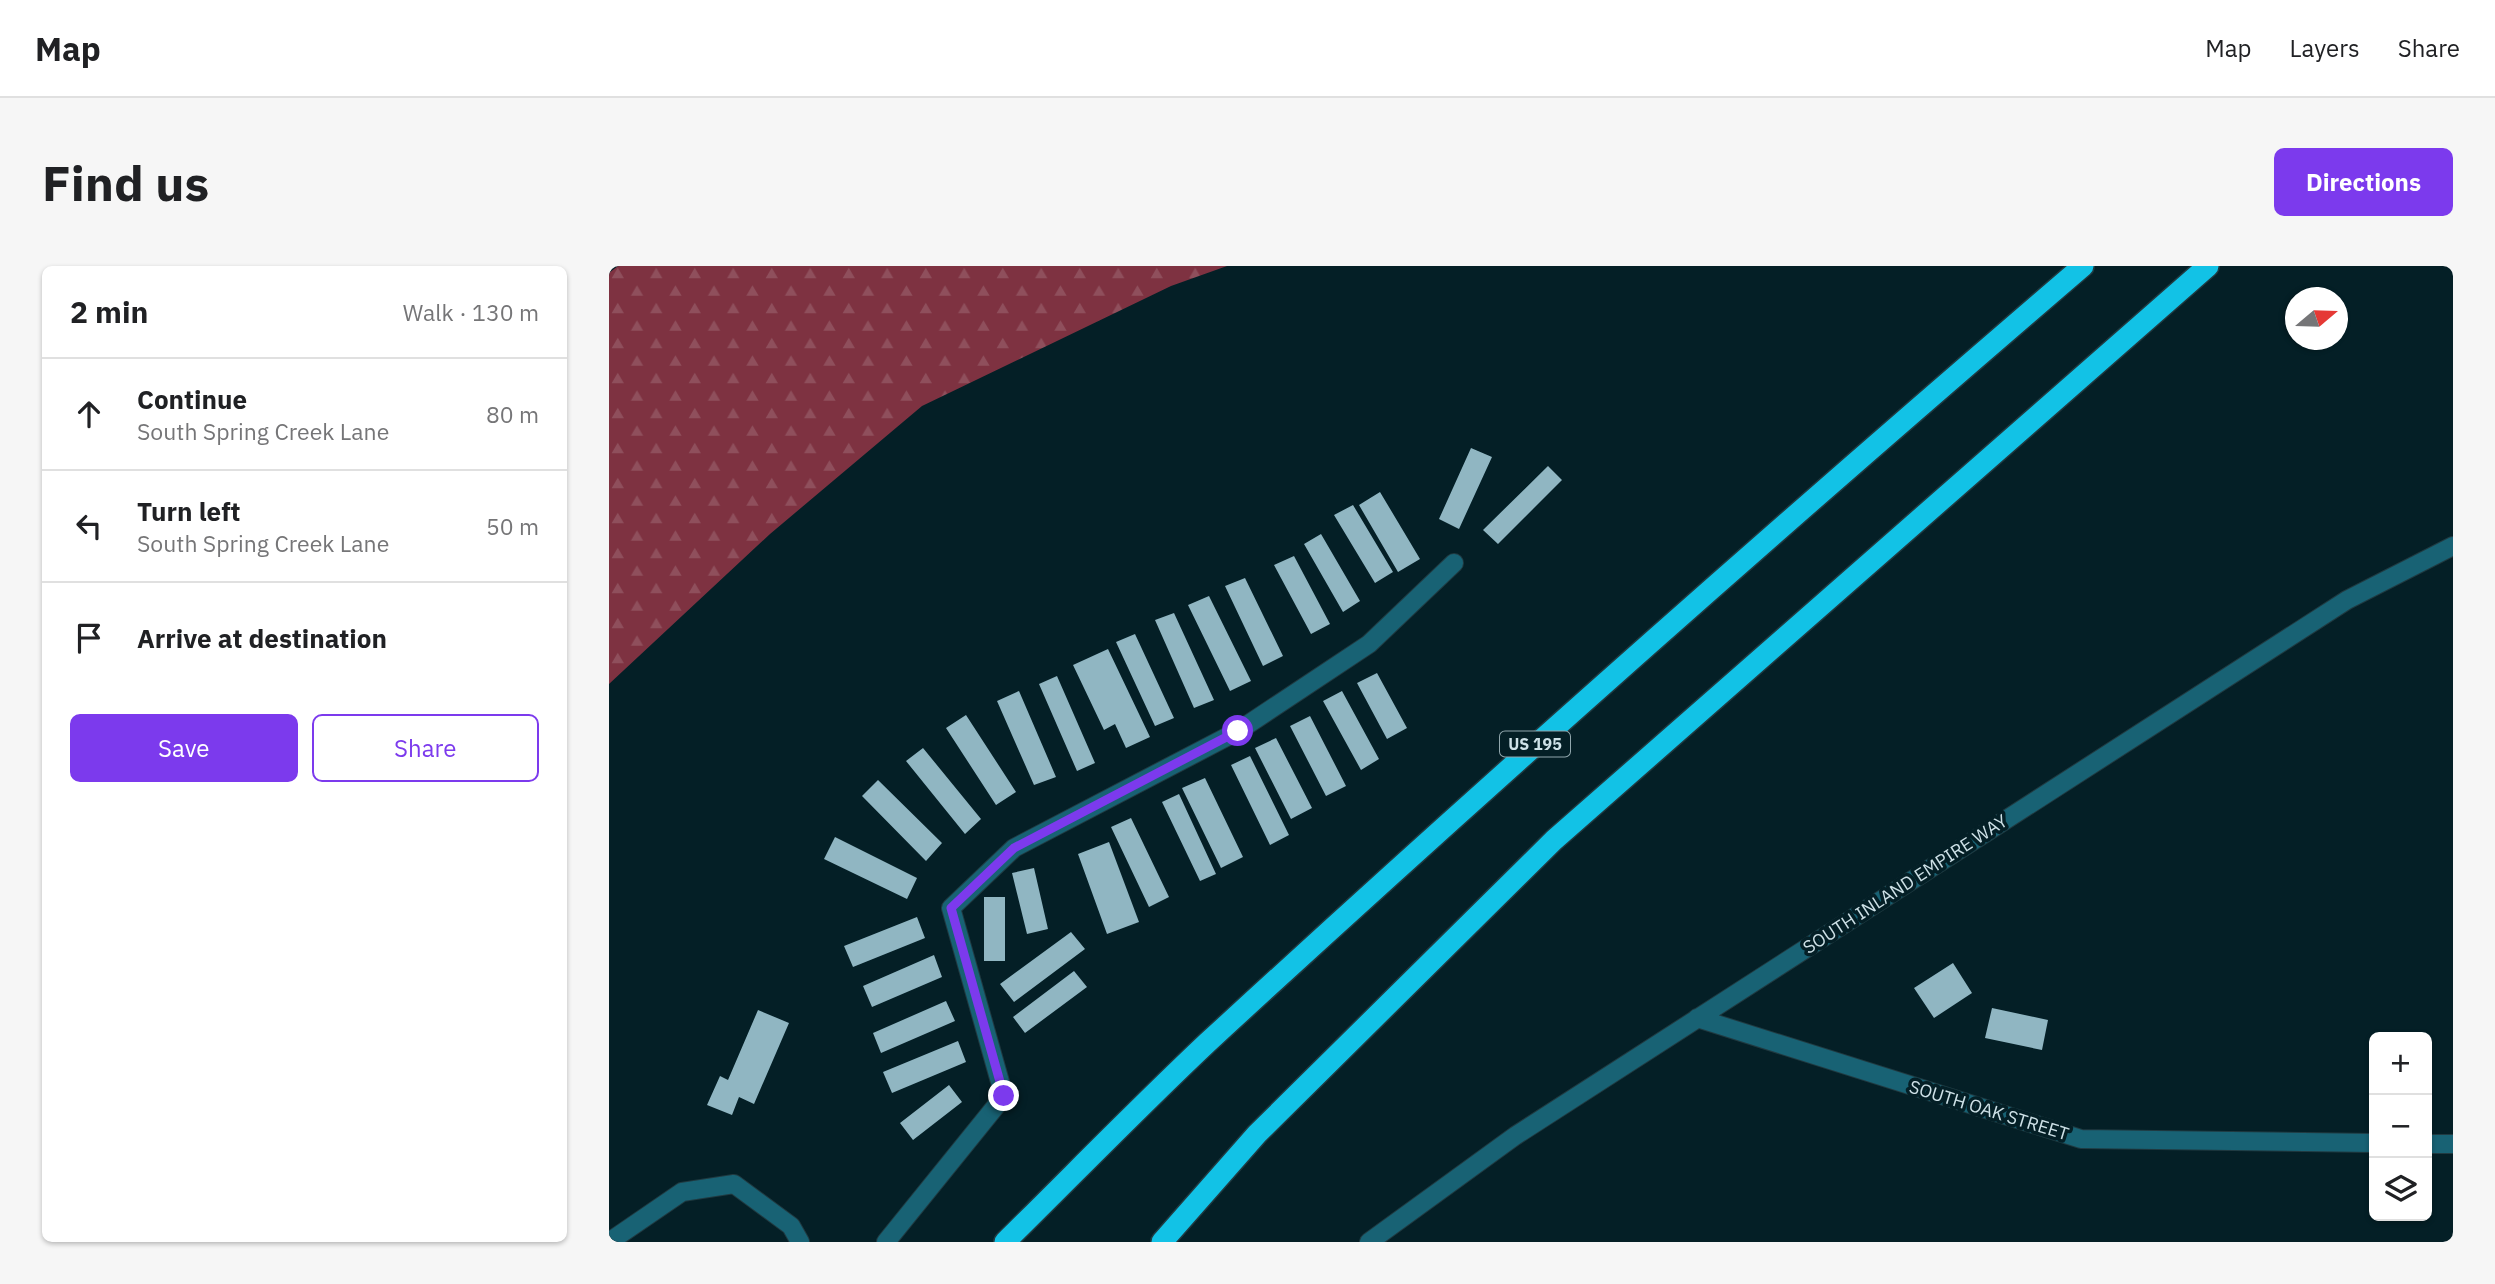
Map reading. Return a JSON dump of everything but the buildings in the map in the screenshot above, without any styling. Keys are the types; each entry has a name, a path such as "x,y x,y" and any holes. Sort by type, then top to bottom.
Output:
{"highway":[{"name":"US 195","path":"1005,1242 1206,1044 1524,754 2083,266"},
{"path":"1162,1242 1257,1133 1554,841 2209,266"}],"street":[{"name":"SOUTH INLAND EMPIRE WAY","path":"1369,1242 1515,1136 2347,600 2453,547"},
{"path":"886,1242 1004,1096 951,908 1014,848 1238,731 1369,644 1454,564"},
{"name":"SOUTH OAK STREET","path":"1697,1018 2081,1139 2369,1143"},
{"path":"2432,1144 2453,1144"},
{"path":"609,1242 682,1192 734,1184 791,1226 800,1242"}],"green space":[{"path":"618,266 1227,266 1171,286 922,406 770,534 609,684 609,273"}],"route":[{"path":"1004,1096 951,908 1014,848 1238,731"}]}
